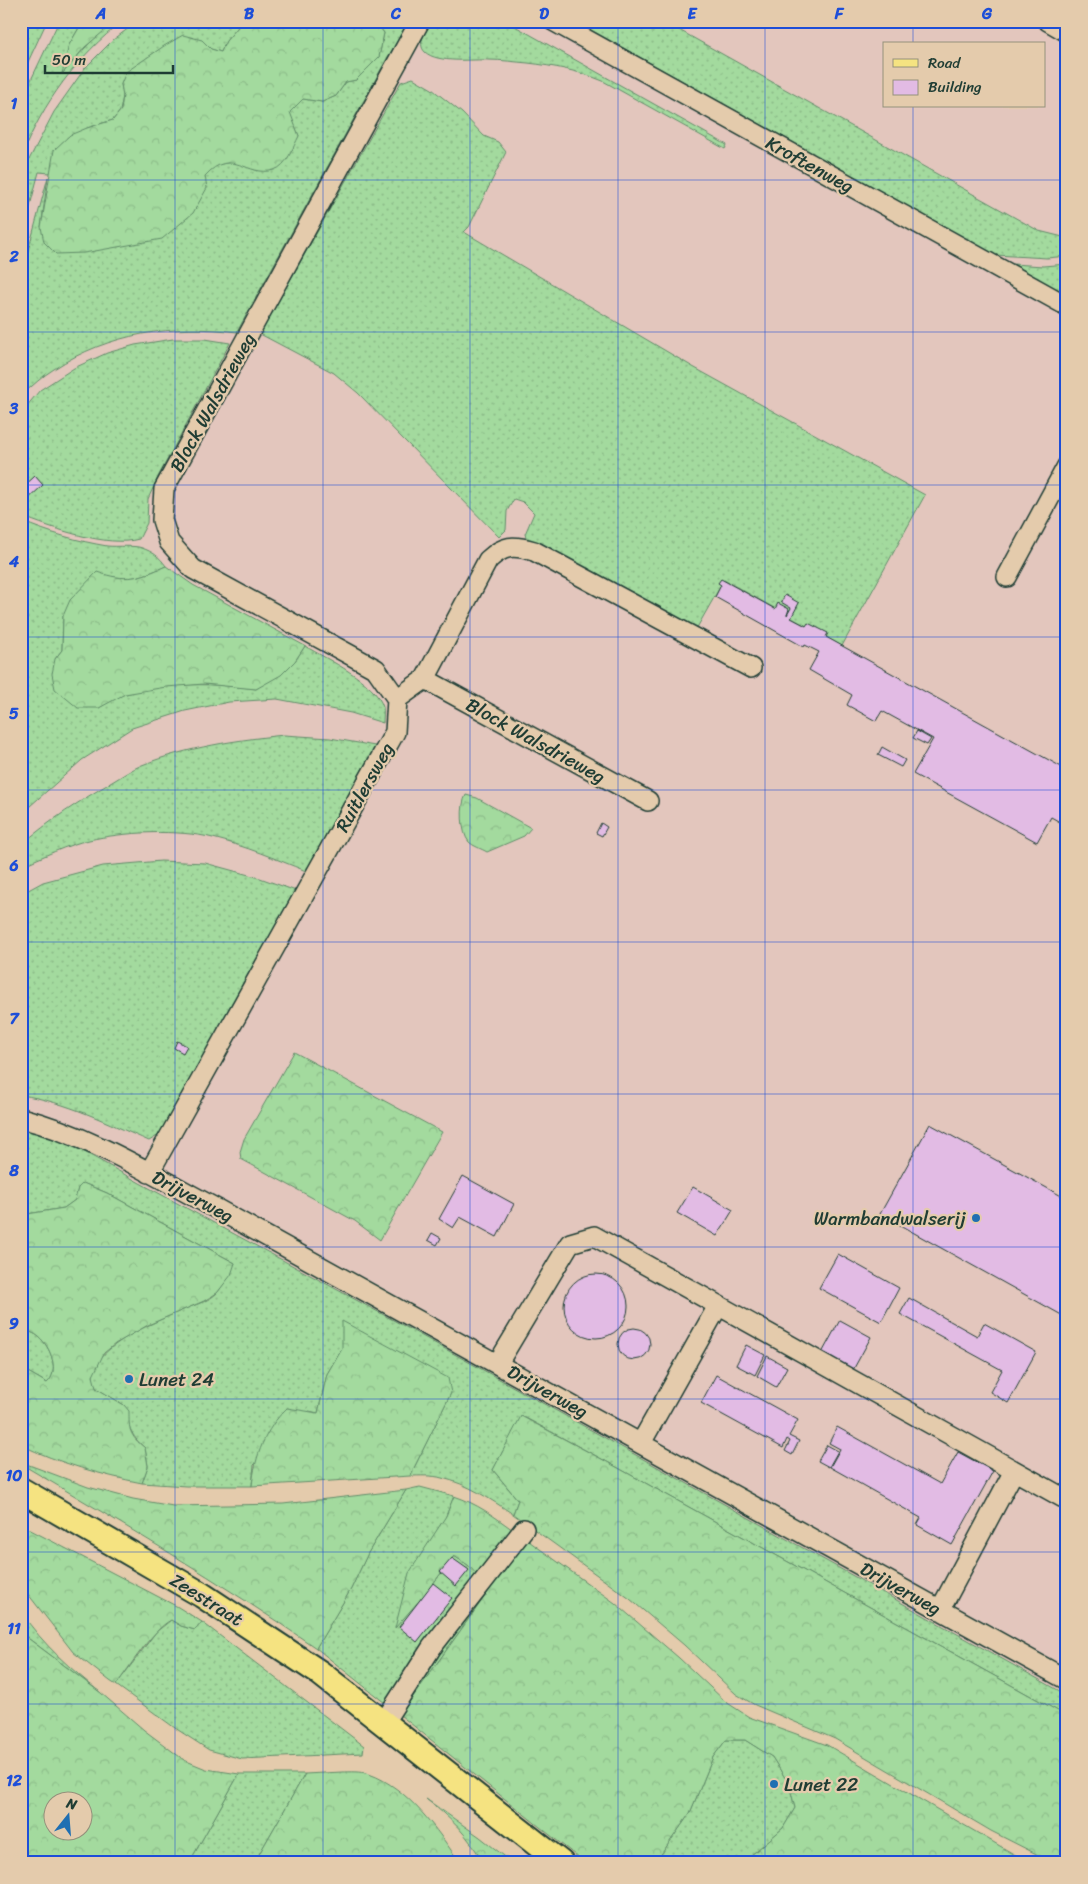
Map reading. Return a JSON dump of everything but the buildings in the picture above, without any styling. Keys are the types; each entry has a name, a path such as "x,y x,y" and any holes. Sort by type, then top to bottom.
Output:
{"main road":[{"name":"Zeestraat","path":"21,1490 202,1594 320,1673 561,1863"}],"street":[{"name":"Block Walsdrieweg","path":"397,699 376,669 192,570 169,542 162,520 164,489 420,21"},
{"name":"Kroftenweg","path":"553,21 1067,306"},
{"path":"1048,21 1067,32"},
{"path":"1007,577 1067,466"},
{"path":"397,699 425,679 488,560 498,550 516,546 534,551 751,668"},
{"name":"Block Walsdrieweg","path":"425,679 648,801"},
{"name":"Ruitlersweg","path":"149,1173 395,732 397,699"},
{"name":"Drijverweg","path":"21,1118 49,1125 72,1134 149,1173 498,1363 1067,1680"},
{"path":"498,1363 570,1243 594,1236 1067,1500"},
{"path":"641,1443 718,1306"},
{"path":"940,1610 1014,1471"},
{"path":"384,1722 432,1647 524,1529"}],"shaded area":[{"path":"21,21 1067,21 1067,1705 21,1149"}],"green space":[{"path":"21,21 47,21 27,64 21,84"},
{"path":"59,21 83,21 69,45 63,73 83,50 108,27 123,21 91,49 63,82 40,118 21,157 21,118 30,82"},
{"path":"83,21 116,21 85,47 62,74 69,45"},
{"path":"138,21 240,21 221,52 211,49 201,40 121,84 123,96 120,111 113,120 87,128 52,167 50,173 39,172 21,240 21,175 54,112 85,68 113,40"},
{"path":"240,21 376,21 384,33 379,57 356,80 346,82 336,96 322,102 303,99 290,112 299,136 289,156 279,168 264,171 232,163 215,167 205,176 207,188 193,213 162,239 84,253 56,254 44,242 41,227 54,150 70,135 113,120 121,110 123,96 121,84 126,72 183,35 202,40 211,49 221,52"},
{"path":"376,21 409,21 237,332 189,329 142,334 119,339 75,357 50,372 21,395 21,277 48,177 41,227 205,176 215,165 234,162 258,171 299,136 289,112 303,99 322,102 336,96 346,82 356,80 379,57 384,33"},
{"path":"432,21 506,21 727,145 725,149 603,81 585,74 557,67 528,63 494,60 447,60 431,56 425,52 422,41"},
{"path":"575,21 663,21 1039,231 1067,238 1067,256 1047,258 995,255"},
{"path":"413,78 432,89 462,113 484,136 498,142 506,152 469,227 464,232 693,367 925,495 842,646 724,580 694,633 528,544 525,534 534,513 523,502 514,499 507,511 506,530 499,537 358,393 334,373 260,334 401,82"},
{"path":"1013,264 1043,266 1067,264 1067,295"},
{"path":"173,339 205,339 230,343 159,475 148,499 147,523 139,539 111,541 96,539 64,531 21,516 21,413 40,390 74,368 107,353 135,345"},
{"path":"21,521 85,542 107,546 142,548 156,555 166,566 140,576 124,578 97,573 63,616 62,650 55,659 99,708 123,695 158,687 207,685 256,689 295,661 305,646 350,672 371,688 383,707 383,723 351,713 277,699 229,702 185,711 132,728 82,760 21,814"},
{"path":"166,566 193,585 305,646 295,661 281,675 256,689 204,684 166,687 125,694 99,708 78,708 55,689 52,674 55,659 62,650 63,616 70,600 97,572 124,578 140,576"},
{"path":"284,735 330,738 375,746 306,871 225,841 184,833 134,833 103,837 63,848 21,866 21,845 65,811 134,768 194,749"},
{"path":"466,795 477,798 531,828 524,836 487,852 475,846 469,842 464,832 462,819"},
{"path":"161,861 205,863 260,878 296,891 159,1135 149,1141 71,1108 21,1095 21,894 43,882 103,866"},
{"path":"294,1052 442,1132 380,1240 355,1221 241,1159 240,1152 244,1139"},
{"path":"21,1127 54,1135 395,1321 1067,1695 1067,1716 522,1416 493,1470 518,1500 513,1514 461,1484 434,1476 410,1476 451,1393 342,1348 327,1374 318,1413 309,1411 254,1465 252,1486 186,1486 142,1483 148,1466 145,1448 136,1439 128,1424 124,1405 96,1388 93,1377 96,1365 104,1354 132,1334 164,1318 204,1302 217,1293 235,1263 107,1193 83,1183 78,1188 75,1200 64,1208 21,1215"},
{"path":"83,1183 107,1193 235,1263 231,1275 217,1293 204,1301 148,1325 115,1344 104,1353 93,1376 96,1388 124,1405 129,1411 131,1432 145,1448 148,1466 142,1483 80,1468 21,1445 21,1368 47,1383 53,1373 53,1366 50,1353 43,1341 35,1334 21,1328 21,1215 64,1208 75,1200 78,1188"},
{"path":"342,1321 448,1378 451,1393 410,1476 252,1486 253,1475 262,1444 279,1416 287,1408 318,1413 327,1374 342,1348"},
{"path":"21,1328 39,1337 50,1353 53,1373 47,1383 21,1368"},
{"path":"521,1416 1067,1716 1067,1863 1054,1863 991,1831 835,1739 755,1705 736,1694 684,1645 630,1599 513,1514 518,1500 493,1470"},
{"path":"21,1462 88,1487 133,1499 173,1506 283,1504 406,1490 368,1553 351,1589 316,1648 207,1576 21,1464"},
{"path":"420,1487 454,1496 446,1516 426,1593 454,1556 468,1565 526,1539 400,1715 316,1648 351,1589 368,1553 406,1490"},
{"path":"454,1496 477,1506 513,1530 479,1577 468,1565 454,1556 426,1593 395,1628 409,1573 446,1516"},
{"path":"21,1525 178,1607 202,1622 195,1630 181,1626 171,1620 164,1625 149,1640 116,1685 73,1652 21,1585"},
{"path":"526,1539 615,1603 679,1658 726,1702 749,1717 827,1745 1029,1863 742,1863 783,1828 795,1808 789,1784 772,1757 745,1740 726,1740 713,1757 690,1813 655,1863 585,1863 400,1715"},
{"path":"21,1612 58,1656 101,1693 21,1633"},
{"path":"171,1620 181,1626 195,1630 202,1622 364,1746 363,1753 242,1759 209,1750 175,1728 116,1685 156,1632"},
{"path":"21,1633 101,1693 144,1730 184,1760 206,1769 239,1774 189,1863 21,1863"},
{"path":"726,1740 745,1740 772,1757 789,1784 795,1808 783,1828 742,1863 655,1863 690,1813 713,1757"},
{"path":"342,1772 369,1774 397,1789 421,1811 460,1863 254,1863 305,1774"},
{"path":"239,1774 305,1774 254,1863 189,1863"},
{"path":"426,1799 513,1863 483,1863 472,1844 458,1828"}],"place":[{"name":"Warmbandwalserij","path":"976,1218"},
{"name":"Lunet 24","path":"129,1379"},
{"name":"Lunet 22","path":"774,1784"}]}
